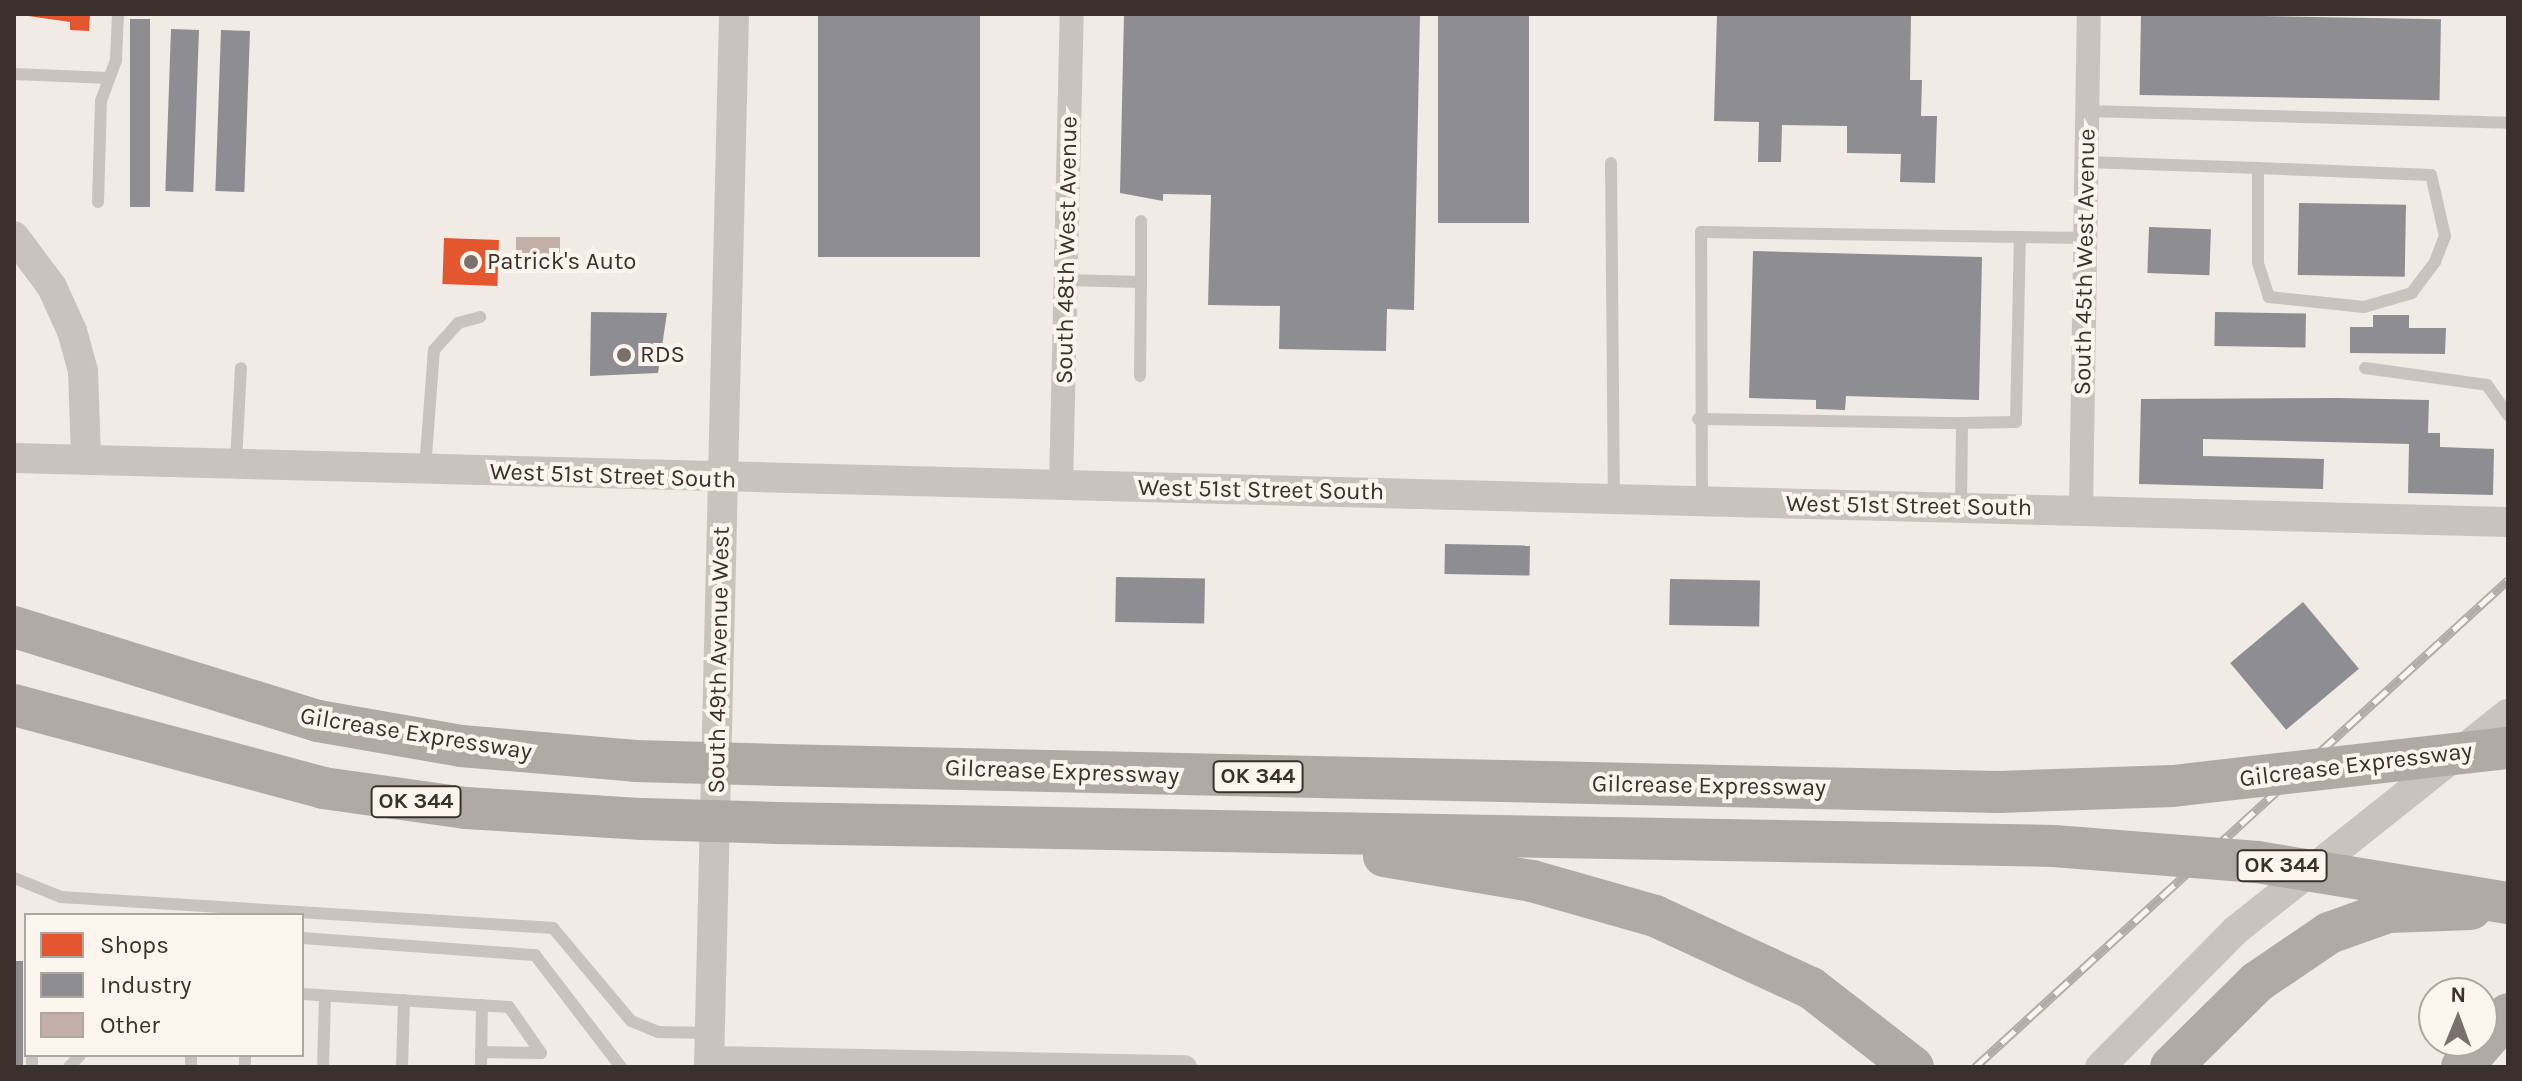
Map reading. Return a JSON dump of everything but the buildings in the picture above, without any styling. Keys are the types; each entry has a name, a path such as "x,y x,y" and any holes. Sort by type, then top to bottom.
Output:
{"highway":[{"name":"Gilcrease Expressway","path":"14,627 318,721 461,746 635,761 1984,791 2173,786 2508,748"},
{"name":"OK 344","path":"14,705 323,788 466,808 643,819 776,823 2054,846 2257,862 2508,906"},
{"path":"1240,832 1611,902 1732,947 1811,988 1881,1038 1913,1067"},
{"path":"2171,1067 2257,982 2329,933 2403,909 2508,906"},
{"path":"2462,1067 2508,1014"}],"street":[{"name":"South 49th Avenue West","path":"709,1053 734,14"},
{"name":"South 48th West Avenue","path":"1061,486 1072,14"},
{"name":"South 45th West Avenue","path":"2081,510 2089,14"},
{"path":"14,236 52,287 72,331 83,371 86,458"},
{"name":"West 51st Street South","path":"14,458 236,462 723,481 1061,486 2508,522"},
{"path":"2100,1067 2236,930 2508,714"},
{"path":"709,1053 1185,1067"}],"lane":[{"path":"98,202 101,101 109,78 118,14"},
{"path":"14,74 109,78"},
{"path":"2087,111 2508,123"},
{"path":"2086,162 2258,168 2431,175 2445,236 2435,262 2412,293 2364,307 2269,297 2258,263 2258,168"},
{"path":"1611,163 1614,499"},
{"path":"1140,376 1141,221"},
{"path":"1702,501 1698,419 1701,232 2084,238"},
{"path":"1698,419 2016,422 2020,237"},
{"path":"1067,280 1141,282"},
{"path":"425,469 434,350 458,323 480,317"},
{"path":"236,462 241,368"},
{"path":"2365,368 2487,385 2508,415"},
{"path":"1961,507 1962,423"},
{"path":"15,878 61,897 553,928 631,1021 709,1053"},
{"path":"304,938 535,955 621,1067"},
{"path":"304,994 509,1007 541,1053 481,1052"},
{"path":"323,1067 325,996"},
{"path":"402,1067 404,1000"},
{"path":"481,1067 482,1005"}],"railway":[{"path":"1975,1067 2508,580"}],"place":[{"name":"Patrick's Auto","path":"471,262"},
{"name":"RDS","path":"624,355"}]}
